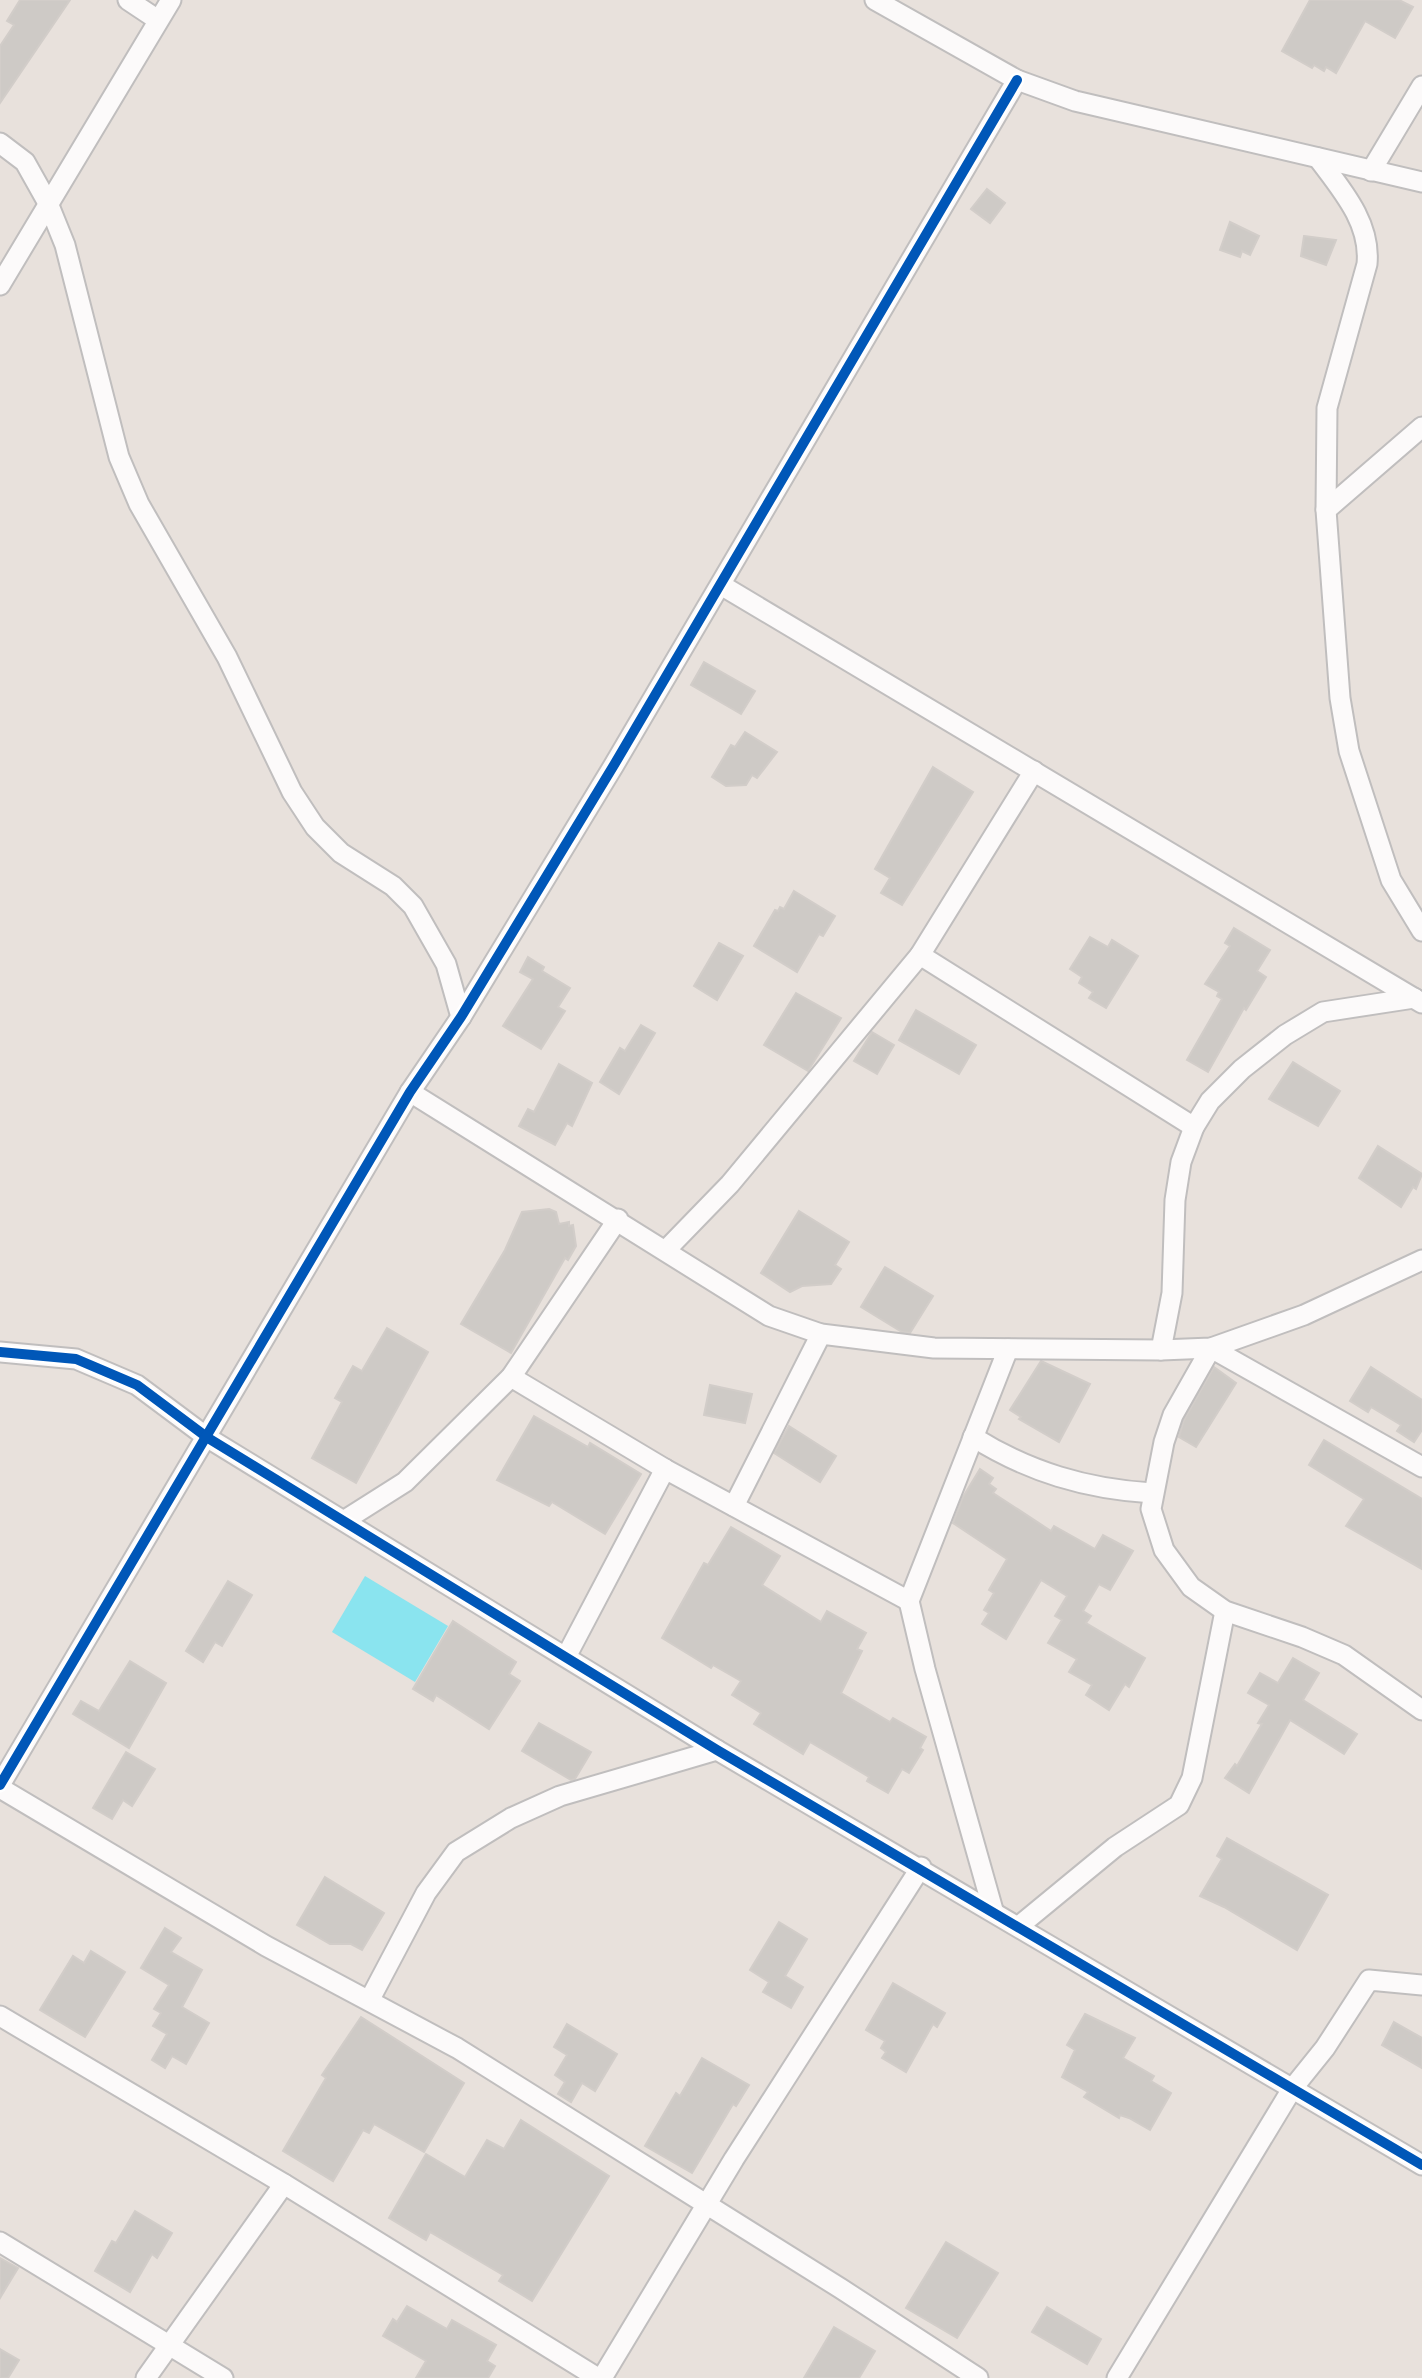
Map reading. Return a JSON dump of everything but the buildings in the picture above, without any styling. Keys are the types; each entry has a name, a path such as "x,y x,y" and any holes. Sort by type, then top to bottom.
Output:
{"street":[{"path":"128,0 158,20"},
{"path":"0,285 171,0"},
{"path":"875,0 1017,80 1075,102 1422,182"},
{"path":"978,2378 457,2048 370,1999 266,1946 0,1787 410,1092 461,1017 720,586 1017,80"},
{"path":"1371,171 1422,86"},
{"path":"0,143 25,162 48,203 72,269 118,457 139,504 228,657 292,792 316,827 341,853 393,886 414,906 446,964 461,1017"},
{"path":"1318,158 1360,219 1369,243 1367,264 1327,408 1326,510 1340,698 1349,751 1391,880 1422,931"},
{"path":"1326,510 1422,427"},
{"path":"720,586 1418,1001"},
{"path":"666,1250 730,1184 920,955 1034,771"},
{"path":"920,955 1194,1127"},
{"path":"1161,1350 1172,1293 1175,1200 1181,1162 1194,1127 1210,1101 1242,1069 1285,1035 1323,1012 1418,1001"},
{"path":"410,1092 618,1219 769,1316 821,1334 934,1348 1211,1348 1304,1315 1422,1260"},
{"path":"345,1520 405,1482 511,1377 618,1219"},
{"path":"733,1506 821,1334"},
{"path":"1211,1348 1422,1467"},
{"path":"1211,1348 1173,1415 1152,1493 1151,1509 1164,1550 1191,1587 1225,1611 1302,1637 1344,1656 1421,1709"},
{"path":"993,1910 925,1670 909,1601 1008,1349"},
{"path":"0,1352 76,1359 136,1385 208,1438 567,1655 717,1750 921,1867 1422,2165"},
{"path":"511,1377 665,1469 909,1601"},
{"path":"973,1437 1009,1458 1058,1478 1089,1486 1152,1493"},
{"path":"567,1655 665,1469"},
{"path":"1019,1926 1115,1847 1178,1805 1192,1778 1225,1611"},
{"path":"370,1999 426,1893 457,1852 511,1818 560,1796 717,1750"},
{"path":"0,2016 600,2378 921,1867"},
{"path":"1117,2378 1292,2089 1325,2048 1369,1980 1422,1985"},
{"path":"146,2378 284,2185"},
{"path":"0,2242 223,2378"}],"water":[{"path":"365,1576 448,1626 415,1682 332,1632"}],"cycle path":[{"path":"0,1785 410,1092 461,1017 614,765 1017,80"},
{"path":"0,1352 76,1359 137,1385 208,1438 717,1750 1422,2165"}]}
